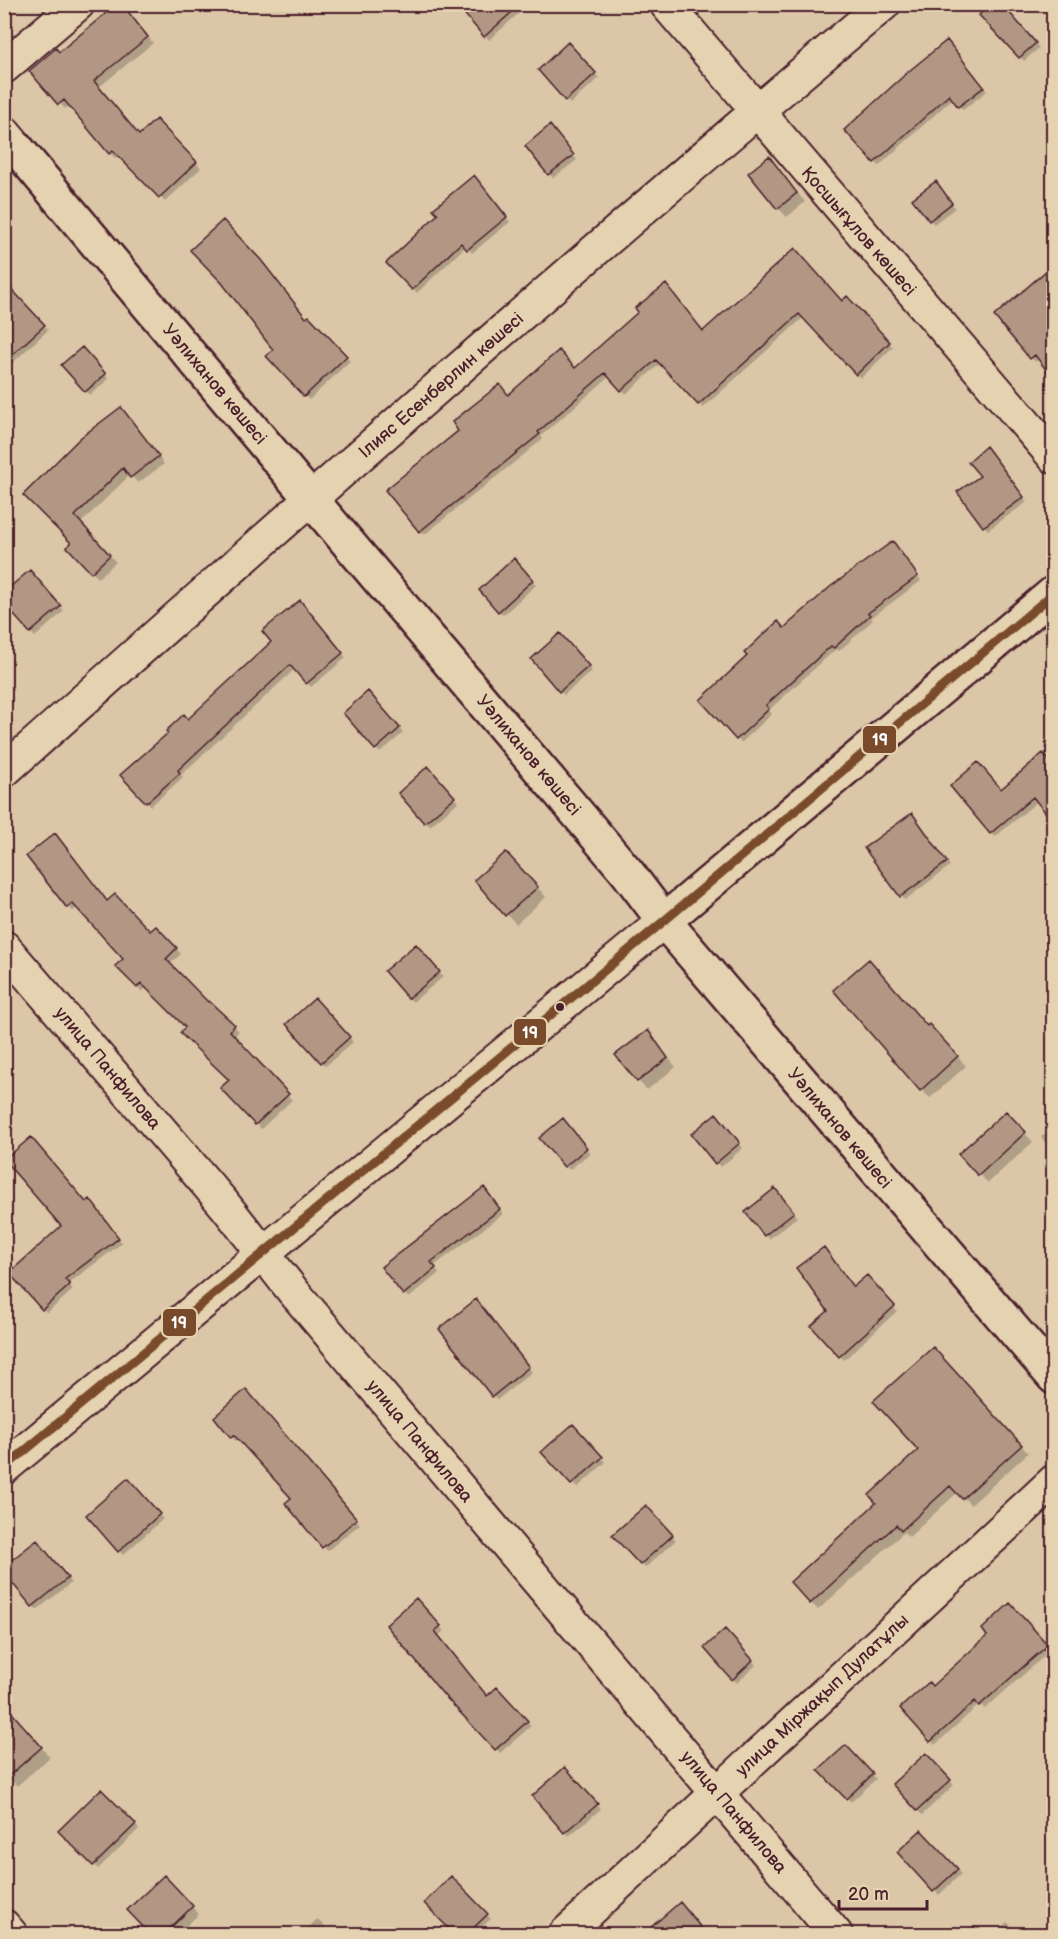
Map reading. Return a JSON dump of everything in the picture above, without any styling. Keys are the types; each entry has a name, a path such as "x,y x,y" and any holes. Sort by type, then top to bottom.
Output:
{"main road":[{"name":"Уәлиханов көшесі","path":"4,133 627,872 664,921 1053,1377"},
{"path":"664,921 1053,593"}],"street":[{"path":"4,67 78,4"},
{"name":"Қосшығұлов көшесі","path":"666,4 1053,457"},
{"name":"Ілияс Есенберлин көшесі","path":"4,771 310,498 756,111 884,4"},
{"path":"4,1468 664,921"},
{"name":"улица Панфилова","path":"4,947 837,1935"},
{"name":"улица Міржақып Дулатұлы","path":"565,1935 1053,1481"},
{"path":"4,1926 11,1935"}],"building":[{"path":"117,4 122,4 148,37 94,81 139,135 156,119 197,162 159,198 113,151 109,154 64,100 58,105 29,71 56,48 59,52"},
{"path":"456,4 521,4 484,37"},
{"path":"991,4 1002,4 1036,43 1019,58 979,15"},
{"path":"947,40 984,87 958,107 949,95 874,163 844,130"},
{"path":"568,42 596,73 565,101 538,70"},
{"path":"550,125 574,155 548,175 525,146"},
{"path":"769,156 797,193 777,209 748,173"},
{"path":"474,175 507,217 467,250 461,243 412,290 386,263 438,214 433,209"},
{"path":"936,181 952,203 929,221 912,199"},
{"path":"223,220 261,260 306,318 309,316 347,356 304,397 266,356 273,350 222,283 190,250"},
{"path":"795,248 842,301 847,296 890,342 856,375 799,314 698,405 656,360 621,391 605,373 538,432 540,434 419,532 385,490 458,431 452,422 500,384 508,395 559,350 575,368 638,312 635,308 666,284 703,331"},
{"path":"1053,265 1053,379 1035,355 1030,359 994,316"},
{"path":"4,281 45,325 4,362"},
{"path":"82,347 106,374 85,392 61,365"},
{"path":"121,407 159,456 130,478 123,468 75,516 110,555 91,573 67,547 71,543 23,495 80,438"},
{"path":"986,446 1024,497 983,527 957,492 980,476 968,462"},
{"path":"893,541 918,576 868,613 870,615 834,648 831,646 766,705 769,709 736,740 700,700 747,656 744,653 778,621 784,628 830,587"},
{"path":"514,558 533,580 498,612 479,590"},
{"path":"30,570 61,606 30,633 4,604 4,592"},
{"path":"300,600 343,653 306,684 290,665 178,770 180,773 146,803 120,775 168,733 166,731 184,714 188,719 271,642 262,631"},
{"path":"560,633 589,666 559,692 531,659"},
{"path":"368,691 400,728 375,750 343,713"},
{"path":"1043,753 1053,765 1053,822 1033,797 990,834 950,786 978,762 1001,789"},
{"path":"428,766 455,797 424,823 398,793"},
{"path":"912,813 947,862 900,897 864,848"},
{"path":"55,833 107,901 115,894 150,931 156,926 177,948 166,959 208,1002 235,1025 230,1031 289,1094 255,1125 220,1088 229,1080 180,1033 185,1027 141,983 137,988 115,966 123,959 72,903 67,908 26,856"},
{"path":"506,852 538,887 505,916 474,880"},
{"path":"416,944 440,972 408,999 384,971"},
{"path":"869,959 927,1026 929,1024 958,1056 920,1091 833,990"},
{"path":"315,998 350,1037 321,1063 286,1024"},
{"path":"648,1030 668,1058 637,1082 615,1055"},
{"path":"1006,1111 1026,1132 978,1176 958,1154"},
{"path":"716,1113 740,1143 715,1164 691,1134"},
{"path":"563,1118 587,1148 564,1167 539,1138"},
{"path":"31,1137 86,1202 90,1199 119,1238 65,1279 70,1285 42,1310 9,1273 61,1226 4,1160"},
{"path":"484,1187 500,1209 431,1262 436,1268 403,1295 381,1267"},
{"path":"775,1188 794,1212 764,1236 745,1212"},
{"path":"824,1247 853,1287 867,1275 895,1306 839,1357 811,1326 828,1311 796,1268"},
{"path":"476,1299 529,1367 492,1397 439,1329"},
{"path":"933,1347 1022,1445 962,1499 950,1486 901,1531 896,1525 810,1604 790,1582 876,1503 869,1495 918,1450 873,1401"},
{"path":"246,1389 357,1519 322,1548 285,1503 291,1498 234,1435 231,1438 214,1417"},
{"path":"573,1424 603,1457 571,1485 541,1452"},
{"path":"128,1478 160,1514 118,1552 86,1515"},
{"path":"646,1505 673,1535 640,1565 612,1535"},
{"path":"37,1540 68,1578 32,1607 4,1573 4,1566"},
{"path":"416,1598 441,1626 435,1631 487,1696 497,1687 528,1721 495,1750 442,1693 386,1625"},
{"path":"1010,1603 1048,1645 979,1706 975,1701 930,1742 900,1708 929,1682 932,1686 987,1636 982,1629"},
{"path":"725,1629 753,1660 732,1680 704,1648"},
{"path":"4,1704 42,1747 4,1780"},
{"path":"846,1745 873,1774 846,1799 818,1770"},
{"path":"926,1753 951,1780 917,1811 892,1784"},
{"path":"565,1767 598,1804 564,1833 532,1796"},
{"path":"101,1789 136,1824 93,1866 58,1831"},
{"path":"921,1830 958,1869 933,1892 897,1852"},
{"path":"164,1875 193,1906 163,1935 151,1935 127,1910"},
{"path":"451,1876 488,1914 466,1935 455,1935 424,1903"},
{"path":"680,1902 707,1935 642,1935"}],"transit line":[{"name":"19","path":"4,1468 664,921 1054,593"}]}
